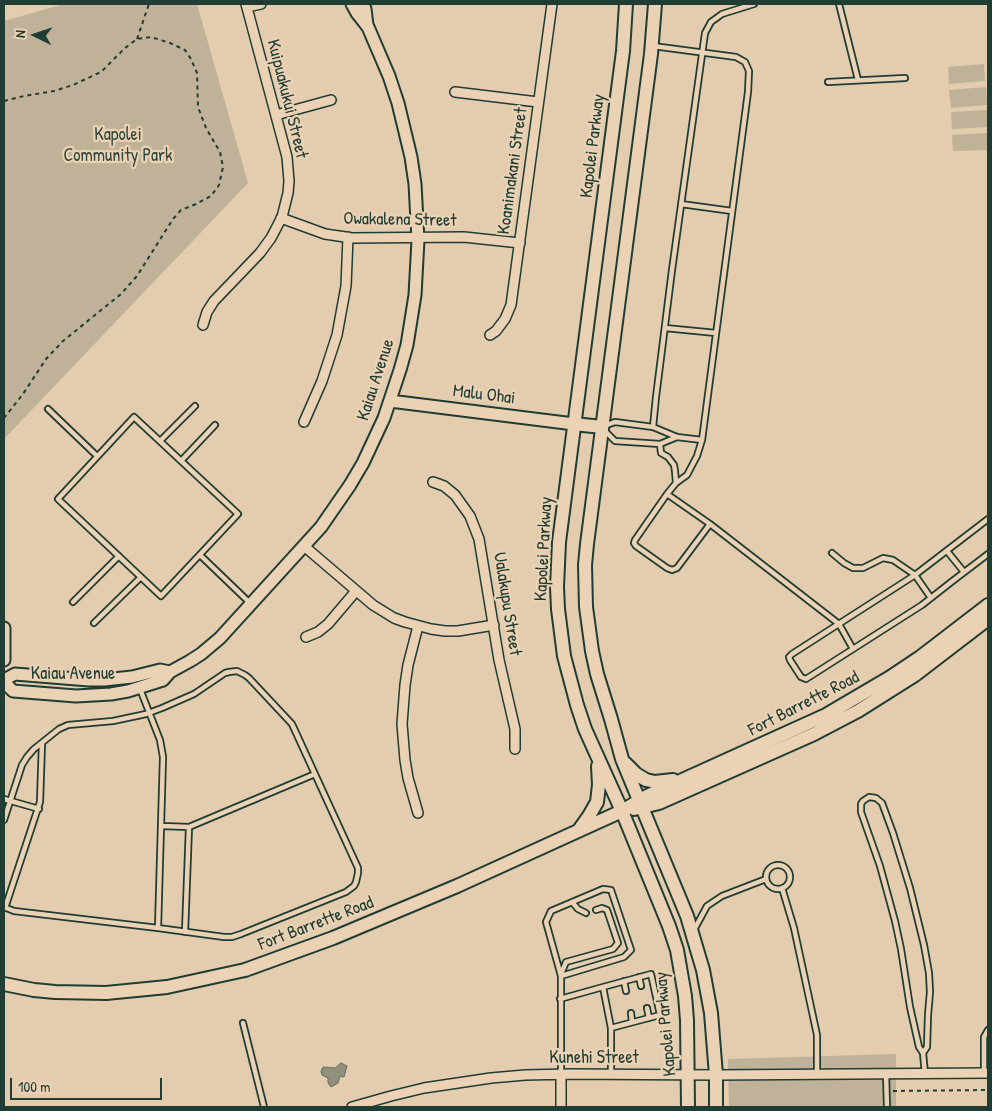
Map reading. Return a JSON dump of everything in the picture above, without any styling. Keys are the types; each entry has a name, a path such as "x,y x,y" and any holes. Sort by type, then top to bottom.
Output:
{"main road":[{"name":"Kapolei Parkway","path":"626,4 623,51 558,542 558,609 564,656 585,729 622,811 669,926 676,950 685,996 687,1020 688,1107"},
{"path":"655,4 587,544 585,565 586,607 597,674 622,759 687,916 703,970 711,1013 716,1075 716,1107"},
{"path":"574,424 602,427"},
{"name":"Fort Barrette Road","path":"4,984 34,990 106,993 167,987 245,970 333,938 457,886 640,804 700,772 811,723 865,693 919,658 988,605"},
{"name":"Fort Barrette Road","path":"640,804 659,803 806,738 858,711 915,675 988,620"},
{"path":"578,831 597,802 599,785 598,758"},
{"path":"622,759 636,774 650,782 667,781 700,772"}],"street":[{"path":"246,6 261,4"},
{"name":"Kaiau Avenue","path":"352,4 368,27"},
{"name":"Kaiau Avenue","path":"170,672 160,670 118,679 89,680 15,674 4,681 13,691 76,696 111,694 140,688 163,680 170,672 211,646 321,527 350,485 374,441 400,370 412,320 418,268 418,238 415,184 405,129 389,76 368,27 363,4"},
{"name":"Koanimakani Street","path":"490,335 496,331 505,319 511,305 552,4"},
{"name":"Kuipuakukui Street","path":"203,325 207,312 214,301 266,246 277,228 288,193 288,158 246,6"},
{"path":"454,92 538,102"},
{"path":"276,115 330,100"},
{"name":"Owakalena Street","path":"281,218 326,234 348,237 464,237 520,243"},
{"path":"304,422 322,381 337,335 346,286 348,237"},
{"name":"Malu Ohai","path":"390,400 574,424"},
{"name":"Ualakupu Street","path":"433,482 444,486 456,495 470,516 482,551 499,660 515,729 514,749"},
{"path":"304,546 373,605 399,620 431,629 458,631 494,625"},
{"path":"306,637 318,632 328,624 356,591"},
{"path":"418,626 408,666 402,724 408,778 418,813"},
{"path":"4,628 4,660"},
{"name":"Kunehi Street","path":"352,1107 391,1096 458,1082 561,1074 817,1075 986,1073"},
{"path":"561,1074 561,1107"}],"lane":[{"path":"653,427 705,34 716,17 754,4"},
{"path":"838,4 858,80"},
{"path":"651,46 736,57 741,59 748,66 749,70 748,92 702,440 697,456 687,475 676,483 667,494 634,543 672,570 677,568 710,524"},
{"path":"828,82 905,78"},
{"path":"681,204 732,211"},
{"path":"665,328 716,333"},
{"path":"160,441 195,406"},
{"path":"48,409 97,456"},
{"path":"134,417 238,514 162,596 58,499 97,456 134,417"},
{"path":"677,437 660,444 615,441 602,427 615,422 653,427 677,437 702,440"},
{"path":"181,461 215,425"},
{"path":"660,444 661,453 668,457 674,465 676,483"},
{"path":"667,494 710,524 839,624 853,649"},
{"path":"988,519 915,575 792,654 790,660 801,677 806,679 922,605 988,554"},
{"path":"947,551 964,572"},
{"path":"832,553 853,568 863,568 883,558 893,560 915,575 931,598"},
{"path":"200,555 251,604"},
{"path":"73,602 119,556"},
{"path":"94,623 141,577"},
{"path":"4,820 24,761 30,753 42,743 59,729 68,725 113,721 150,712 194,694 229,672 238,671 242,672 292,724 358,868 358,878 354,886 346,892 242,934 224,938 158,928 14,911 4,908 39,809 42,743"},
{"path":"135,676 163,749 158,928"},
{"path":"162,826 189,826 315,774"},
{"path":"924,1052 919,1047 901,949 888,894 874,848 860,812 861,804 869,797 879,800 886,815 905,869 922,935 930,984 927,1047 924,1052 925,1074"},
{"path":"4,799 39,809"},
{"path":"185,932 189,826"},
{"path":"779,864 789,871 790,879 786,886 782,888 770,886 766,879 766,871 772,866 779,864"},
{"path":"692,933 707,906 722,896 766,879"},
{"path":"782,888 794,928 817,1035 817,1075"},
{"path":"603,889 611,890 631,950 624,957 561,976 546,922 551,911 603,889"},
{"path":"572,902 578,909 586,913"},
{"path":"561,1074 561,976 566,962 613,949 618,943 607,910 602,908 596,910"},
{"path":"560,999 650,974 660,1015 610,1028"},
{"path":"639,977 642,986"},
{"path":"624,982 626,991"},
{"path":"603,988 610,1028 611,1075"},
{"path":"647,1008 649,1018"},
{"path":"631,1013 632,1022"},
{"path":"243,1023 264,1107"},
{"path":"986,1073 984,1037 988,1030"},
{"path":"886,1074 887,1107"}],"path":[{"path":"137,39 149,4"},
{"path":"4,101 54,91 87,79 101,72 137,39 151,37 170,42 186,50 197,73 198,107 206,128 220,152 223,167 219,185 212,196 181,210 173,219 137,276 122,294 63,341 46,360 4,418"},
{"path":"886,1092 988,1090"}],"green space":[{"name":"Kapolei Community Park","path":"64,4 197,4 248,183 4,439 4,21"},
{"path":"984,64 985,81 949,84 948,67"},
{"path":"986,87 987,105 951,108 949,90"},
{"path":"987,110 988,127 952,129 951,112"},
{"path":"988,133 988,150 953,151 952,135"},
{"path":"896,1054 896,1107 729,1107 728,1059"}],"shaded area":[{"path":"341,1063 347,1066 344,1077 340,1076 338,1083 331,1087 328,1083 328,1078 322,1075 321,1071 323,1067 335,1068"}]}
